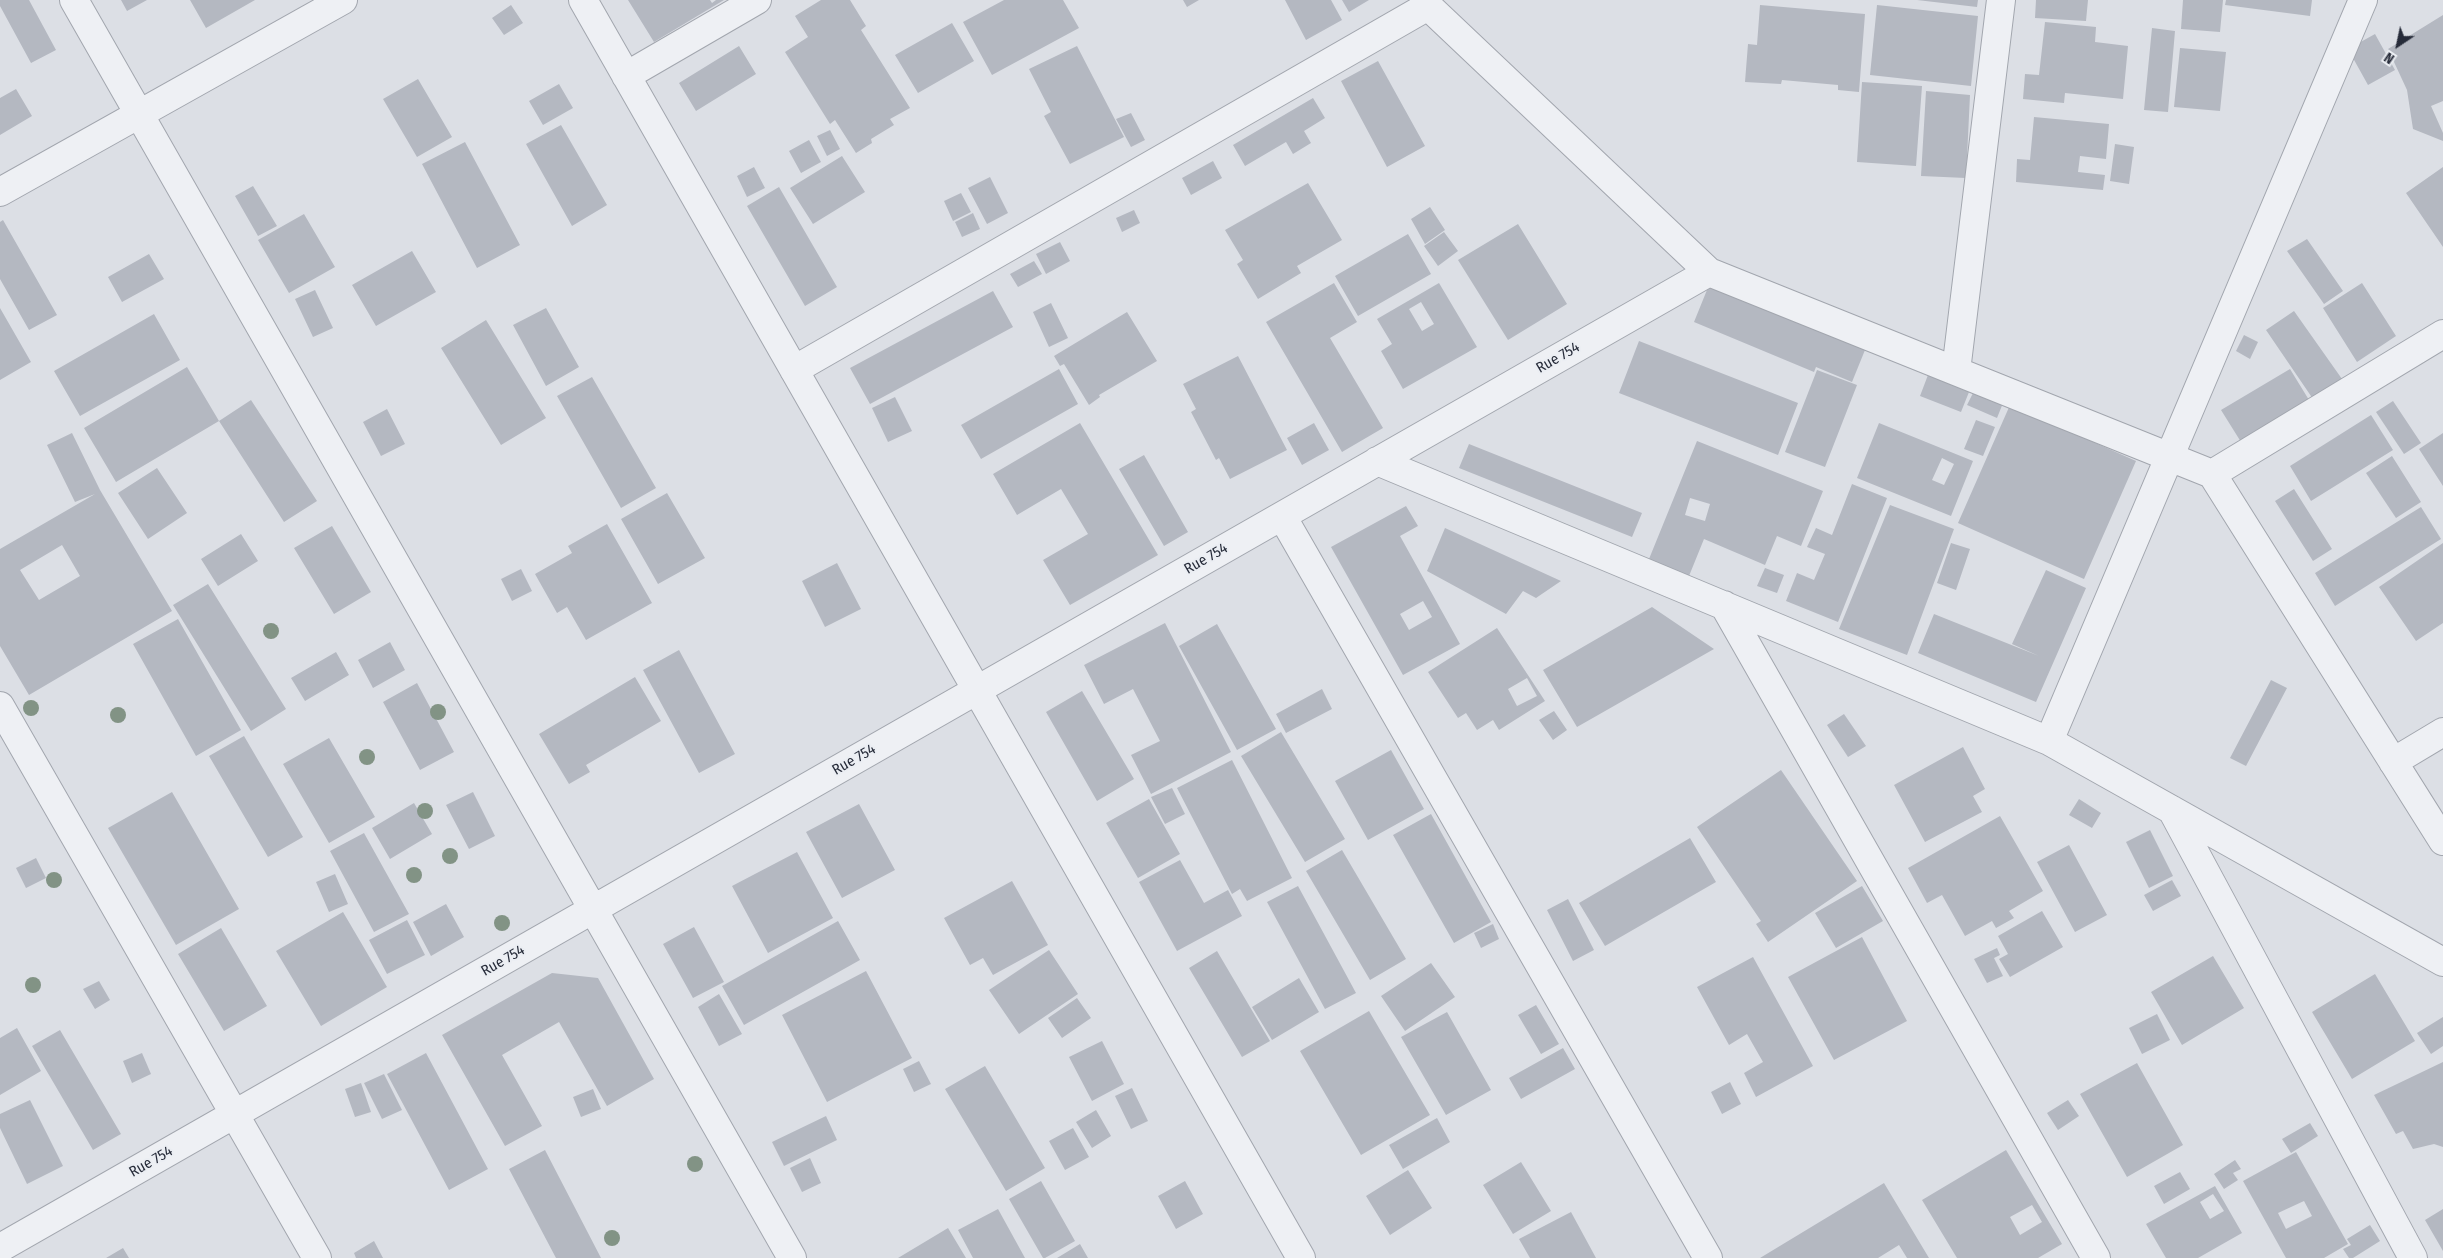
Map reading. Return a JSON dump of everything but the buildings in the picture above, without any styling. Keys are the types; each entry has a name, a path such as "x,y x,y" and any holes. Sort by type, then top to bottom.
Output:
{"street":[{"path":"74,0 792,1258"},
{"path":"0,192 344,0"},
{"path":"583,0 1301,1258"},
{"path":"626,76 757,0"},
{"path":"1956,371 2001,0"},
{"path":"2048,741 2364,0"},
{"path":"794,370 1429,3 1709,272 2212,474 2443,841"},
{"name":"Rue 754","path":"0,1248 1709,272"},
{"path":"2212,474 2443,334"},
{"path":"1377,461 2048,741 2443,962"},
{"path":"1282,516 1708,1258"},
{"path":"1724,605 2096,1258"},
{"path":"0,706 317,1258"},
{"path":"2393,762 2443,732"},
{"path":"2172,810 2413,1258"}]}
